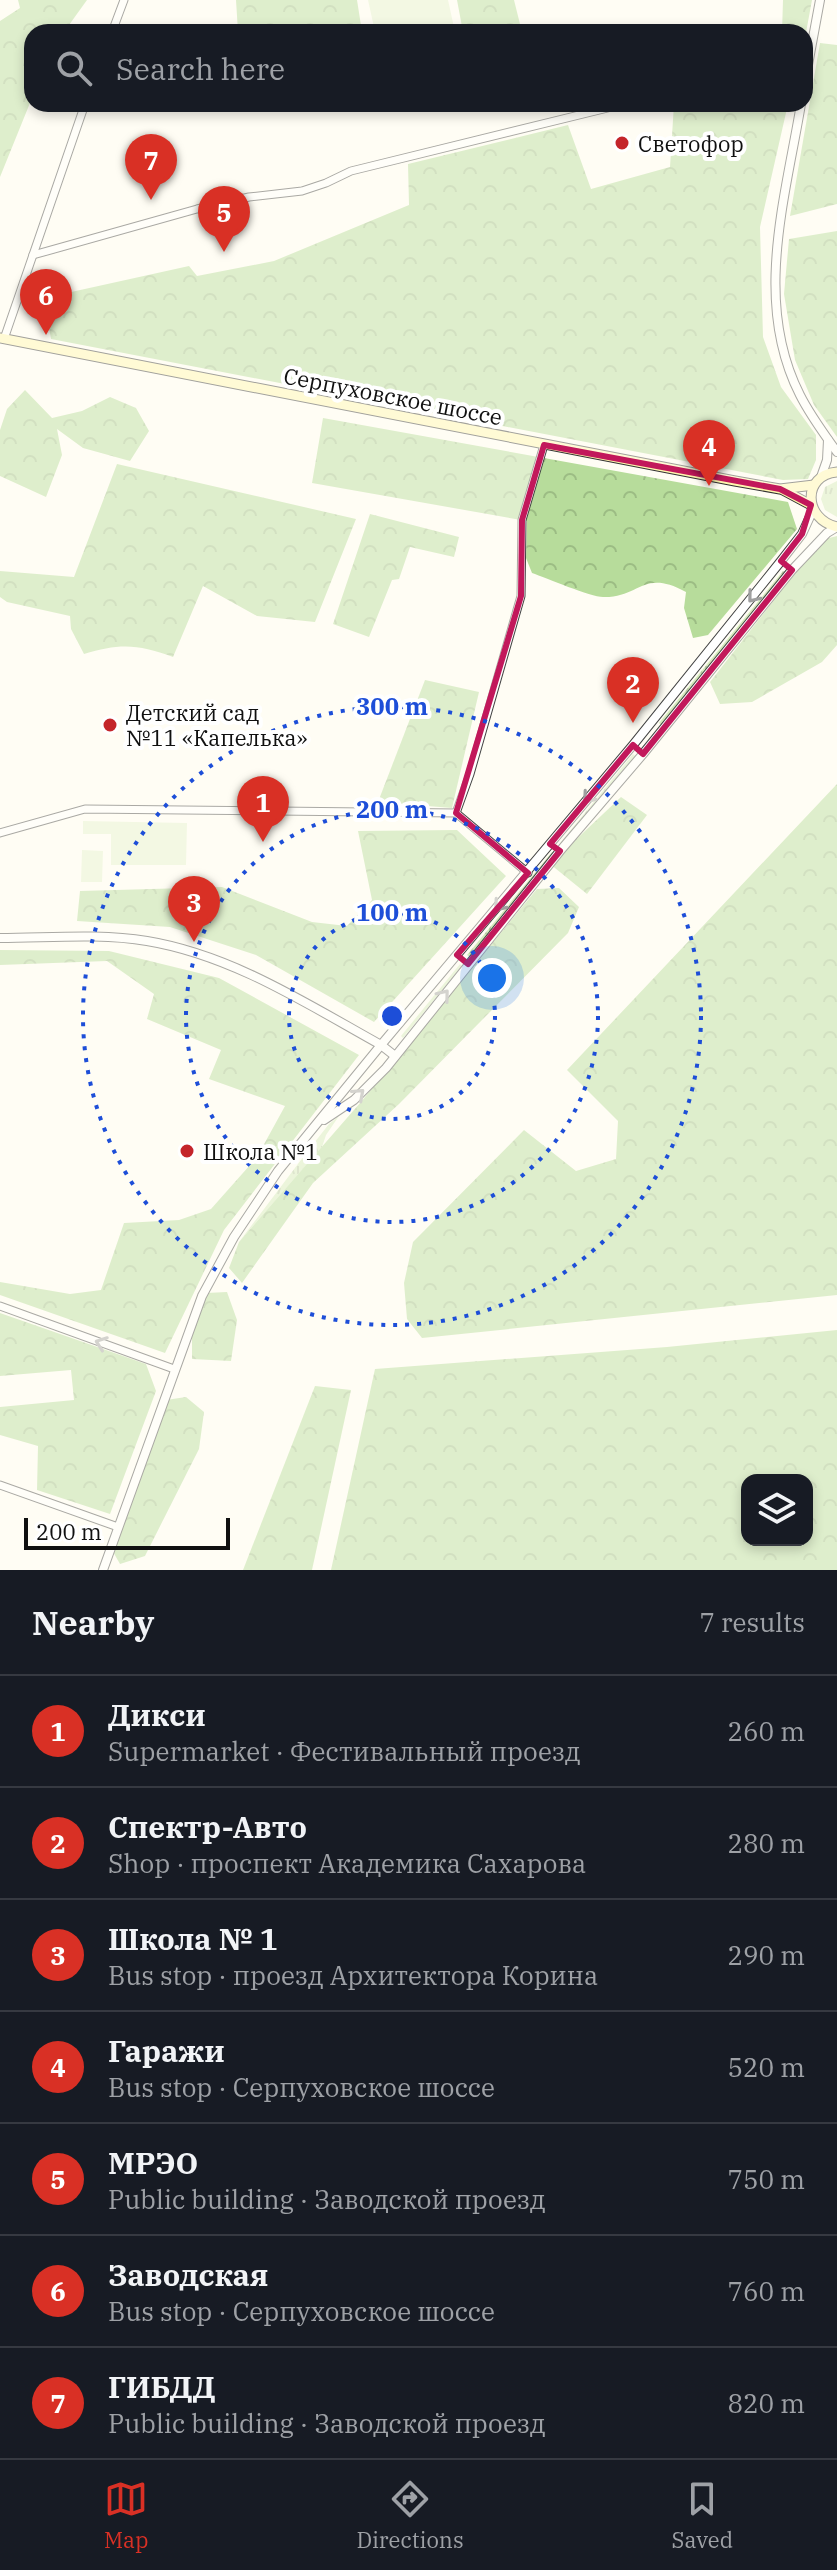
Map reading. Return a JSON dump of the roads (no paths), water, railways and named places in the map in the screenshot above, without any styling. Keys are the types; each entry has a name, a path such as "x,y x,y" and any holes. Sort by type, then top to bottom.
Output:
{"main road":[{"name":"Серпуховское шоссе","path":"2,338 780,489"},
{"path":"780,489 818,481 837,472"},
{"path":"812,508 811,497 818,481"},
{"path":"780,489 812,508 819,519 837,527"}],"street":[{"path":"115,24 124,0"},
{"path":"813,32 820,0"},
{"path":"2,338 82,112"},
{"path":"33,255 197,209 249,197 302,191 351,171 591,112"},
{"path":"800,112 775,260 777,324 786,361 800,395 837,452"},
{"path":"818,481 827,460 828,439"},
{"path":"456,813 521,596 522,520 544,445"},
{"path":"103,1570 202,1296 234,1237 278,1171 633,745 802,534 812,508"},
{"path":"317,1125 354,1100 395,1056 792,570 827,533 837,527"},
{"path":"781,561 792,570"},
{"path":"633,745 643,754"},
{"path":"0,833 85,809 456,813 528,873"},
{"path":"550,844 560,851"},
{"path":"0,938 146,940 177,948 230,965 273,985 381,1045 395,1056"},
{"path":"457,955 468,964"},
{"path":"0,1306 174,1369"},
{"path":"0,1485 118,1527"}],"place":[{"name":"Светофор","path":"622,143"},
{"name":"ГИБДД","path":"151,200"},
{"name":"МРЭО","path":"224,252"},
{"name":"Заводская","path":"46,335"},
{"name":"Гаражи","path":"709,486"},
{"name":"Спектр-Авто","path":"633,723"},
{"name":"Детский сад №11 «Капелька»","path":"110,725"},
{"name":"Дикси","path":"263,842"},
{"name":"Школа № 1","path":"194,942"},
{"name":"Школа №1","path":"187,1151"}]}
